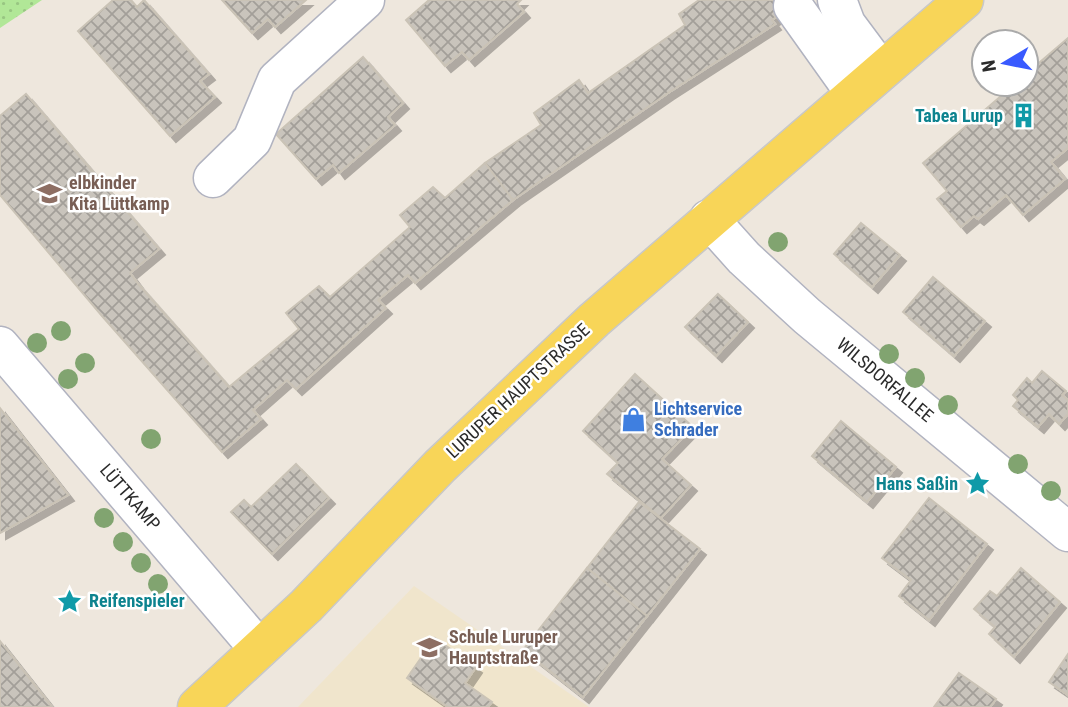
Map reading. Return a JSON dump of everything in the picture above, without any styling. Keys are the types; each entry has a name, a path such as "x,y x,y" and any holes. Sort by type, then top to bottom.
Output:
{"main road":[{"name":"LURUPER HAUPTSTRASSE","path":"197,707 306,606 439,466 594,320 964,0"}],"street":[{"path":"213,178 252,140 277,80 365,0"},
{"path":"837,0 868,82"},
{"path":"793,6 868,82"},
{"name":"WILSDORFALLEE","path":"709,219 744,258 807,316 1068,532"},
{"name":"LÜTTKAMP","path":"0,346 259,649"}],"shaded area":[{"name":"Schule Luruper Hauptstraße","path":"414,586 589,707 298,707"}],"green space":[{"path":"0,0 42,0 0,28"}],"building":[{"path":"113,0 131,0 137,7 144,0 209,74 200,81 215,97 170,136 78,31"},
{"path":"222,0 306,0 275,27 268,19 252,33"},
{"path":"429,0 521,0 517,4 524,12 469,60 462,52 445,66 406,20"},
{"path":"699,0 801,0 772,20 775,24 668,93 513,200 485,163 541,125 534,113 579,80 588,93 685,25 679,14"},
{"name":"Tabea Lurup","path":"1068,38 1068,148 1051,162 1065,179 1023,215 1006,195 978,219 974,216 961,227 937,199 947,191 923,163 999,98 1040,98 1040,62"},
{"path":"363,57 403,103 388,117 395,125 339,173 333,165 316,179 276,134"},
{"path":"26,94 159,249 130,273 229,387 299,329 286,313 319,286 330,297 410,227 400,215 433,187 445,198 485,163 513,200 415,283 408,275 378,300 386,308 296,389 287,380 253,410 261,419 222,452 0,195 0,116"},
{"path":"861,223 900,255 872,287 834,254"},
{"path":"933,277 985,321 954,356 903,312"},
{"path":"718,294 748,322 716,356 685,327"},
{"path":"1042,371 1066,391 1062,395 1068,400 1068,414 1059,424 1049,414 1038,427 1013,406 1018,400 1013,395 1027,378 1032,383"},
{"path":"635,374 693,427 662,459 691,485 661,518 607,474 618,463 583,431"},
{"path":"0,408 68,495 0,533"},
{"path":"841,421 896,467 867,502 812,456"},
{"path":"296,464 329,498 272,554 231,512 244,500 251,507"},
{"path":"929,498 987,544 929,620 899,596 911,580 882,558"},
{"path":"639,502 700,549 647,616 587,568"},
{"path":"587,568 647,616 583,697 523,650"},
{"path":"1021,568 1060,602 1014,657 989,634 995,627 974,609 990,591 997,596"},
{"path":"435,638 476,667 465,683 492,702 488,707 448,707 407,678"},
{"path":"0,641 52,707 0,707"},
{"path":"1068,654 1068,695 1049,682"},
{"path":"959,673 996,699 990,707 934,707"}],"place":[{"name":"Tabea Lurup","path":"1023,116"},
{"name":"elbkinder Kita Lüttkamp","path":"49,193"},
{"name":"Lichtservice Schrader","path":"634,419"},
{"name":"Hans Saßin","path":"978,484"},
{"name":"Reifenspieler","path":"69,601"},
{"name":"Schule Luruper Hauptstraße","path":"429,647"}]}
